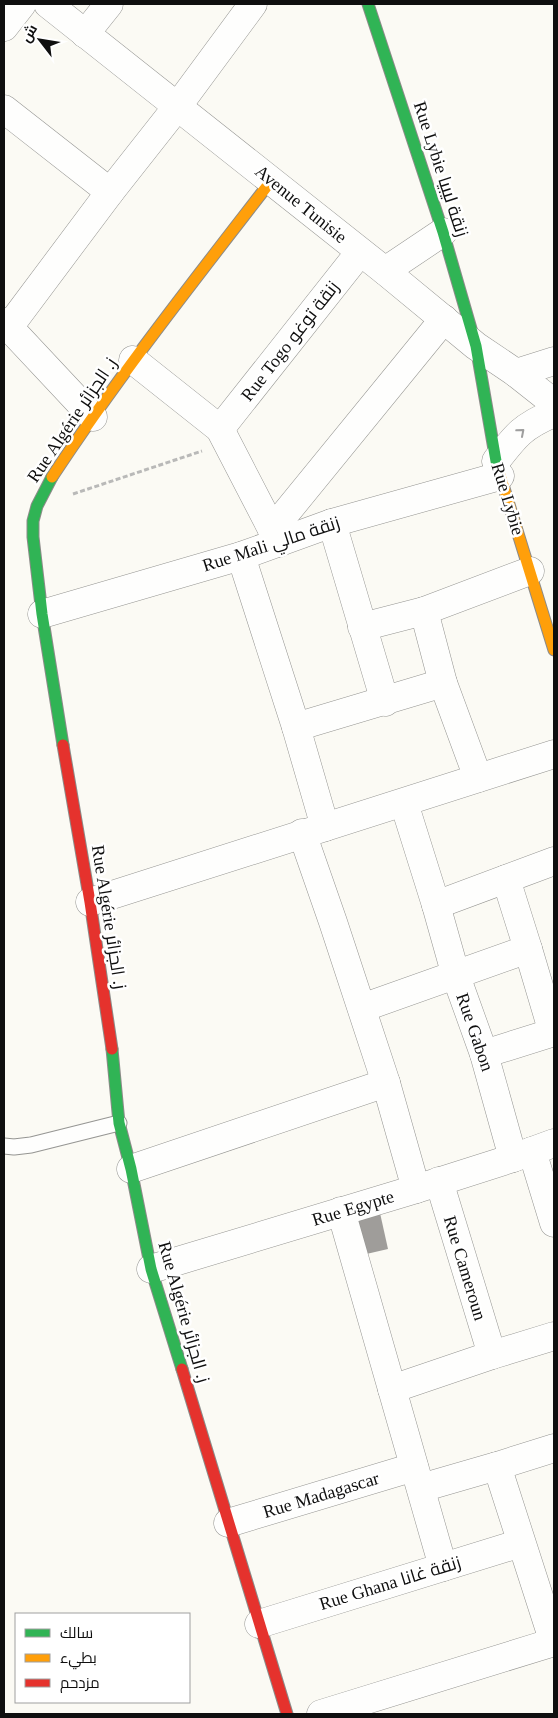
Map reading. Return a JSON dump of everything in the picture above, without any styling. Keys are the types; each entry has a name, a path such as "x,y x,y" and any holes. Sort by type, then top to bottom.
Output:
{"street":[{"path":"4,27 22,4"},
{"name":"Avenue Tunisie","path":"48,4 385,270 476,346 516,373 554,403"},
{"path":"85,34 109,4"},
{"path":"92,417 6,325 177,106 253,4"},
{"name":"Rue Lybie زنقة ليبيا","path":"368,4 443,232 476,346"},
{"path":"4,109 110,192"},
{"name":"Rue Algérie ز. الجزائر","path":"272,180 133,360 92,417 50,480 37,506 33,521 33,537 42,614 90,902 113,1054 120,1123 151,1269 258,1624 288,1714"},
{"path":"385,270 443,232"},
{"name":"Rue Togo زنقة توغو","path":"220,429 360,252"},
{"path":"133,360 220,429 276,536 444,319"},
{"name":"Rue Lybie","path":"476,346 498,469 554,650"},
{"path":"516,373 554,361"},
{"path":"498,469 518,433 525,427 554,413"},
{"name":"Rue Mali زنقة مالي","path":"42,614 240,556 276,536 332,524 498,469"},
{"path":"332,524 385,702"},
{"name":"Rue Cameroun","path":"240,556 296,727 313,830 362,1008 386,1083 492,1355"},
{"path":"362,626 424,611 530,571"},
{"path":"424,611 443,683 478,778"},
{"path":"296,727 385,702 443,683"},
{"path":"90,902 554,754"},
{"name":"Rue Gabon","path":"404,803 456,976 484,1054 533,1151 554,1223"},
{"path":"436,905 554,861"},
{"path":"484,1054 554,1033 506,879"},
{"path":"362,1008 528,949"},
{"path":"130,1169 386,1083"},
{"name":"Rue Egypte","path":"151,1269 533,1151"},
{"path":"341,1211 443,1567"},
{"path":"392,1389 554,1336"},
{"name":"Rue Madagascar","path":"228,1524 417,1478 497,1466 554,1448"},
{"path":"321,1714 554,1643 497,1466"},
{"name":"Rue Ghana زنقة غانا","path":"258,1624 521,1543"}],"lane":[{"path":"4,1146 31,1145 120,1123"}],"path":[{"path":"37,506 202,451 220,429"}],"building":[{"path":"380,1213 388,1249 362,1255 353,1219"}],"traffic: fast":[{"path":"368,4 443,232 476,346 499,472"},
{"path":"52,477 37,506 33,521 33,537 42,614 63,745"},
{"path":"112,1049 119,1123 131,1169 151,1269 182,1369"}],"traffic: slow":[{"path":"52,477 131,364 271,181"},
{"path":"499,472 554,650"}],"traffic: jam":[{"path":"63,745 90,902 112,1049"},
{"path":"182,1369 287,1714"}]}
